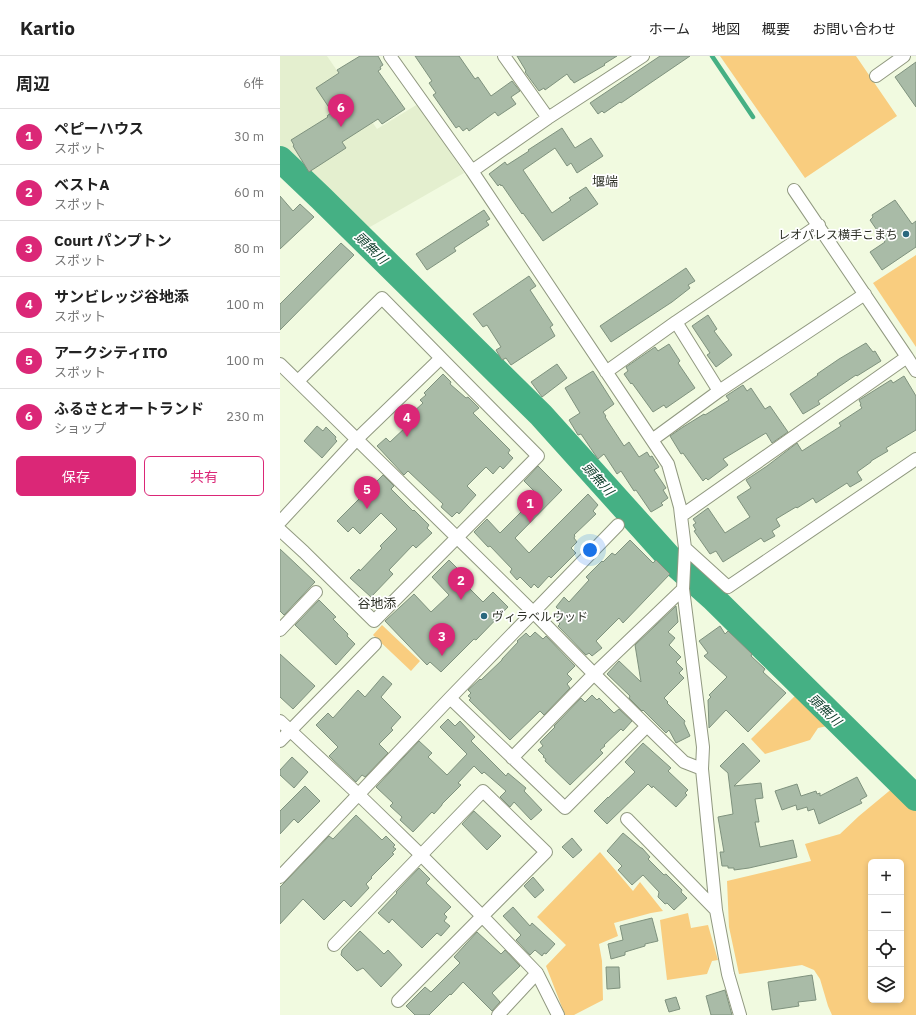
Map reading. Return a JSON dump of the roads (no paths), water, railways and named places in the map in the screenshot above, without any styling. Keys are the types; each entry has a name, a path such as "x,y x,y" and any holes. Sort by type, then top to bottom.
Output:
{"street":[{"path":"390,56 472,171 668,464 680,507 685,548 683,589 703,747 702,769 716,910 728,974 740,1015"},
{"path":"504,56 548,118"},
{"path":"472,171 548,118 643,56"},
{"path":"876,76 904,56"},
{"path":"794,190 916,371"},
{"path":"606,372 676,322 819,225"},
{"path":"652,440 719,391 865,294"},
{"path":"280,530 374,621 538,456 382,298 298,381"},
{"path":"676,322 719,391"},
{"path":"681,516 907,357"},
{"path":"280,522 357,439 441,358"},
{"path":"280,364 684,762 702,769"},
{"path":"685,548 728,588 916,459"},
{"path":"280,877 450,698 618,525"},
{"path":"512,758 594,674 683,589"},
{"path":"280,630 316,592"},
{"path":"280,741 375,644"},
{"path":"450,698 565,808 647,726"},
{"path":"280,721 420,854 537,973 558,1015"},
{"path":"334,944 483,791 546,852 398,1001"},
{"path":"627,819 716,910"},
{"path":"498,1015 537,973"}],"waterway":[{"path":"712,56 753,117"},
{"name":"頭無川","path":"280,159 541,415 676,565 713,598 916,798"}],"place":[{"name":"ふるさとオートランド","path":"341,127"},
{"name":"レオパレス横手こまち","path":"906,234"},
{"name":"サンビレッジ谷地添","path":"407,437"},
{"name":"アークシティITO","path":"367,509"},
{"name":"ペピーハウス","path":"530,523"},
{"name":"ベストA","path":"461,600"},
{"name":"ヴィラベルウッド","path":"484,616"},
{"name":"Court パンプトン","path":"442,656"}],"district":[{"name":"堰端","path":"605,181"},
{"name":"谷地添","path":"377,603"}]}
